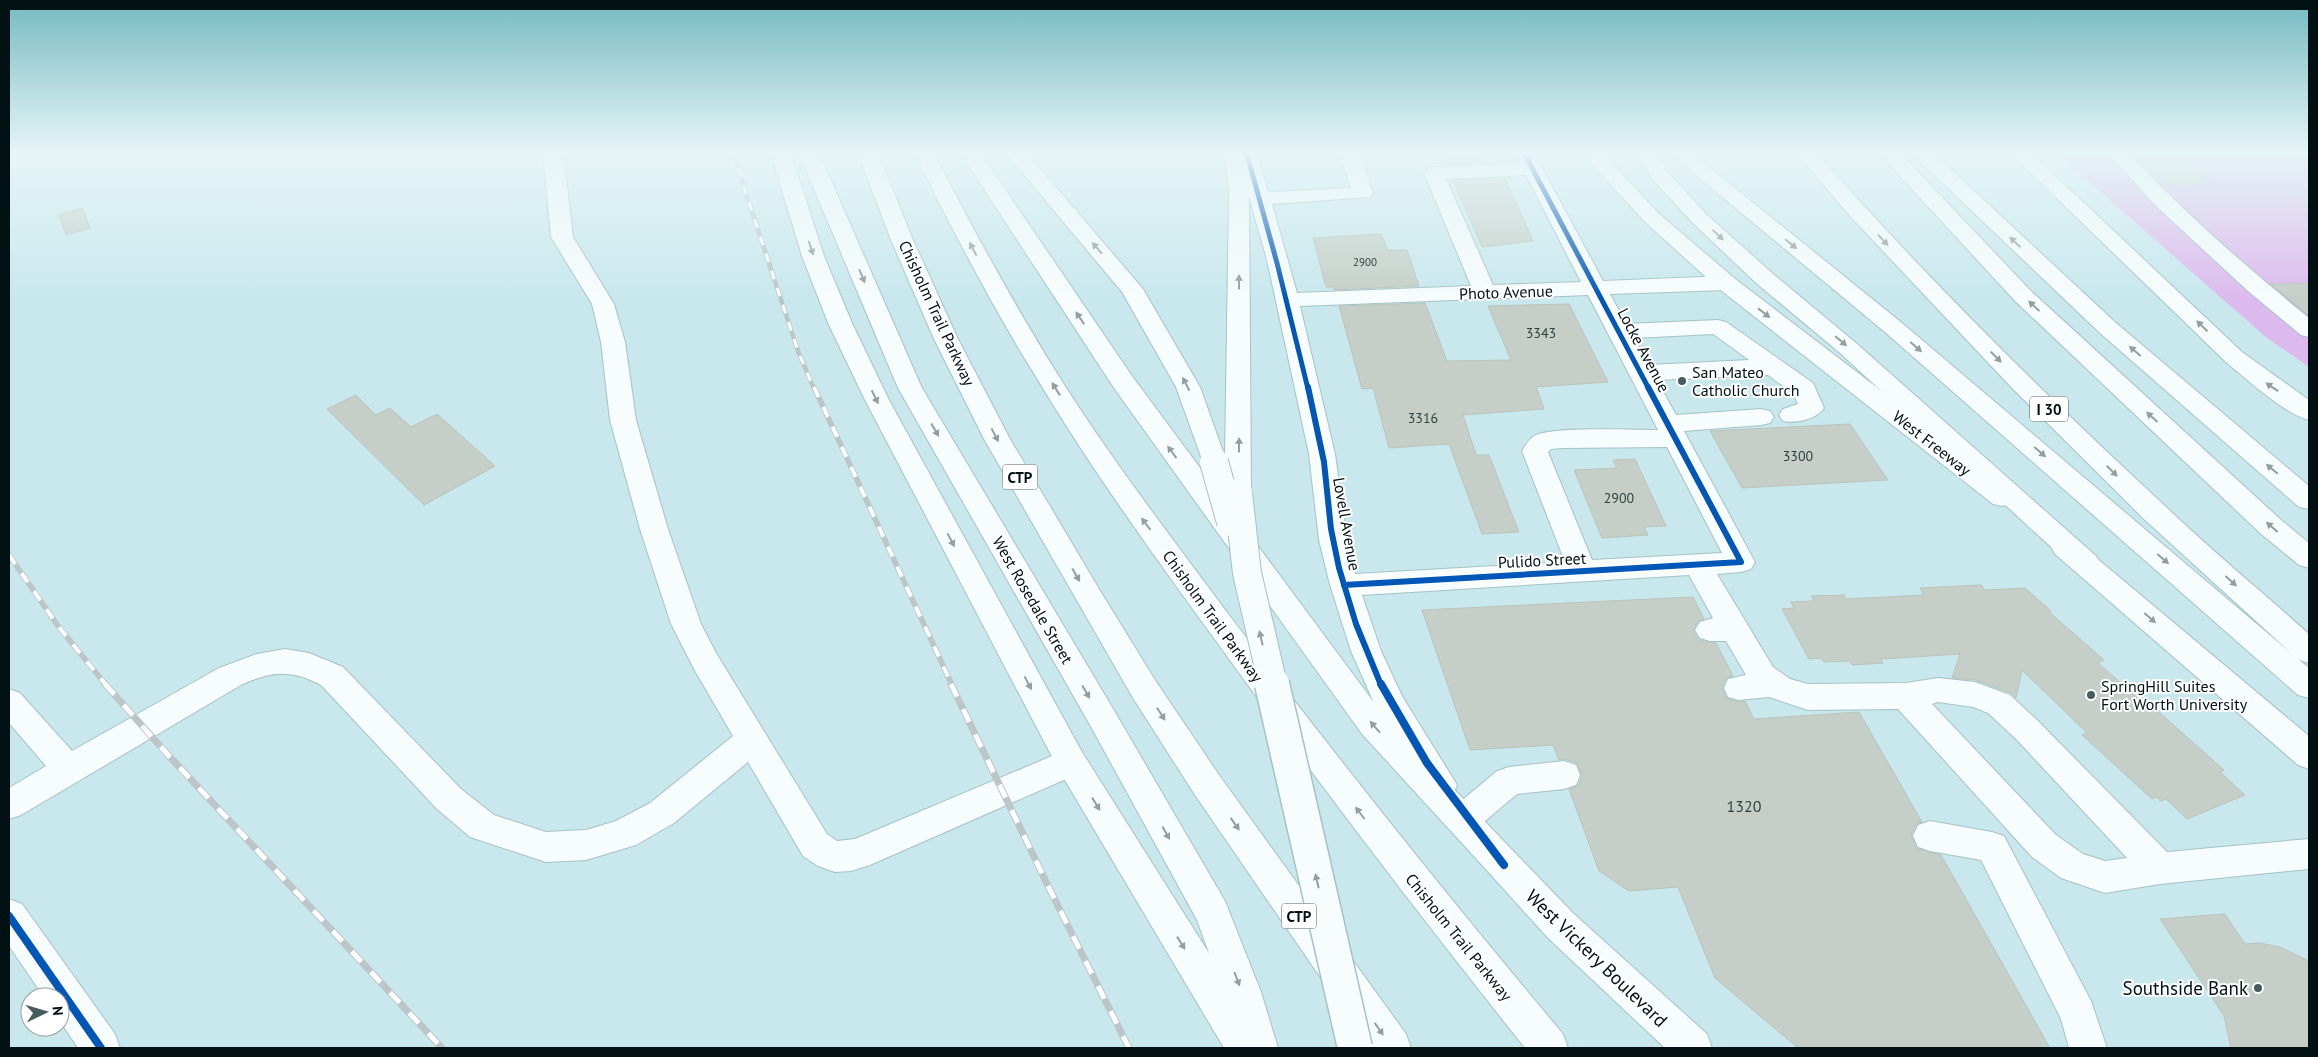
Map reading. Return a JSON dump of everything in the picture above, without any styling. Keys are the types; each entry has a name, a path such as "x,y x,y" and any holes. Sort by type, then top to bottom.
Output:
{"main road":[{"path":"559,200 562,237 603,304 613,342 622,420 671,582 686,624 705,661 815,846 827,854 840,858 866,850 1071,762"},
{"path":"796,200 813,256 840,323 877,400 1071,762 1246,1048"},
{"name":"West Rosedale Street","path":"829,200 910,388 1101,716 1212,913 1242,992 1259,1048"},
{"name":"Chisholm Trail Parkway","path":"887,200 906,249 950,346 997,439 1092,602 1144,689 1207,785 1392,1048"},
{"name":"Chisholm Trail Parkway","path":"948,200 971,246 1009,312 1088,440 1139,516 1389,852 1550,1048"},
{"path":"1002,200 1123,382 1372,726 1504,865"},
{"path":"1056,200 1132,289 1188,387 1214,462 1247,574 1355,1048"},
{"path":"1240,200 1238,493 1247,574"},
{"name":"Lovell Avenue","path":"1260,200 1287,300 1322,454 1333,540 1344,585 1366,651 1390,703 1438,782 1504,865"},
{"path":"1446,200 1485,293"},
{"name":"Locke Avenue","path":"1549,200 1741,562"},
{"name":"West Freeway","path":"1636,200 1651,217 1726,283 2086,563 2309,755"},
{"path":"1683,200 1764,278 1848,348 2086,563"},
{"path":"1737,200 1894,328 2309,686"},
{"name":"I 30","path":"1848,200 1885,242 2020,381 2156,514 2309,651"},
{"path":"1934,200 2023,296 2263,520 2309,558"},
{"path":"1972,200 2108,328 2309,500"},
{"path":"2070,200 2234,357 2264,381 2309,412"},
{"path":"2161,200 2295,320 2309,330"},
{"name":"Photo Avenue","path":"1287,300 1726,283"},
{"path":"1618,331 1718,328 1804,389 1812,408 1792,415"},
{"path":"1640,372 1773,367"},
{"path":"1583,572 1535,451 1543,442 1671,431 1761,417"},
{"name":"Pulido Street","path":"1344,585 1741,562"},
{"path":"1697,565 1722,630 1762,676 1774,684 1808,697 1906,696 1938,690 1975,695 1999,704 2027,730 2160,868"},
{"path":"9,805 68,769 228,678 255,666 285,661 310,664 332,676 450,799 482,826 546,847 586,845 624,834 662,813 752,740"},
{"path":"1739,688 1774,684"},
{"path":"1906,696 2044,846 2073,867 2105,877 2160,868 2309,854"},
{"path":"9,702 68,769"},
{"path":"1466,817 1509,781 1564,775"},
{"path":"1930,836 1992,847 2078,1014 2088,1048"},
{"name":"West Vickery Boulevard","path":"1504,865 1561,926 1693,1048"},
{"path":"9,916 101,1048"}],"path":[{"path":"2299,200 2309,208"}],"shaded area":[{"path":"2110,200 2309,200 2309,367 2267,338"}],"building":[{"path":"1462,200 1515,200 1533,241 1482,247"},
{"path":"82,208 90,228 66,235 59,215"},
{"path":"1381,234 1388,250 1407,250 1419,286 1334,290 1333,287 1326,287 1313,238"},
{"path":"2309,283 2309,316 2271,284"},
{"path":"1425,303 1447,361 1511,360 1488,306 1569,304 1608,382 1536,387 1544,409 1463,415 1476,455 1489,455 1519,532 1482,534 1449,444 1389,448 1373,388 1362,389 1339,306"},
{"path":"356,395 376,415 390,408 411,427 437,414 495,466 424,505 327,409"},
{"path":"1850,424 1888,480 1742,488 1710,431"},
{"path":"1635,459 1666,526 1644,527 1648,535 1602,538 1574,470 1617,468 1613,460"},
{"name":"SpringHill Suites Fort Worth University","path":"1981,585 1985,590 2025,588 2051,611 2049,612 2104,660 2098,663 2148,707 2152,706 2224,770 2220,772 2245,795 2187,819 2166,799 2160,801 2157,797 2152,799 2082,735 2087,733 2022,670 2016,698 2011,693 1976,680 1952,678 1960,654 1880,659 1883,663 1852,665 1849,661 1824,662 1821,658 1809,659 1782,609 1794,608 1791,602 1814,601 1811,596 1844,595 1846,599 1924,595 1920,588"},
{"path":"1693,597 1704,619 1698,621 1693,631 1699,640 1716,643 1733,676 1726,678 1722,687 1726,698 1739,702 1745,701 1754,719 1859,712 1922,822 1916,824 1911,835 1916,848 1941,855 2050,1048 1798,1048 1715,978 1678,887 1629,891 1599,871 1569,789 1578,786 1582,776 1577,763 1565,759 1559,760 1553,745 1470,750 1422,610"},
{"name":"Southside Bank","path":"2225,914 2245,944 2260,943 2280,947 2309,961 2309,1048 2231,1048 2224,1016 2160,919"}],"railway":[{"path":"748,200 798,351 814,389"},
{"path":"814,387 952,685"},
{"path":"9,555 58,626 106,685"},
{"path":"105,684 169,756 442,1048"},
{"path":"951,684 1050,890 1129,1048"}],"cycle path":[{"path":"1260,200 1314,413 1324,462 1333,540 1356,624 1379,680 1409,736 1464,815 1504,865"},
{"path":"1344,585 1741,562 1549,200"},
{"path":"9,916 101,1048"}],"place":[{"name":"San Mateo Catholic Church","path":"1682,381"},
{"name":"SpringHill Suites Fort Worth University","path":"2091,695"},
{"name":"Southside Bank","path":"2258,988"}]}
